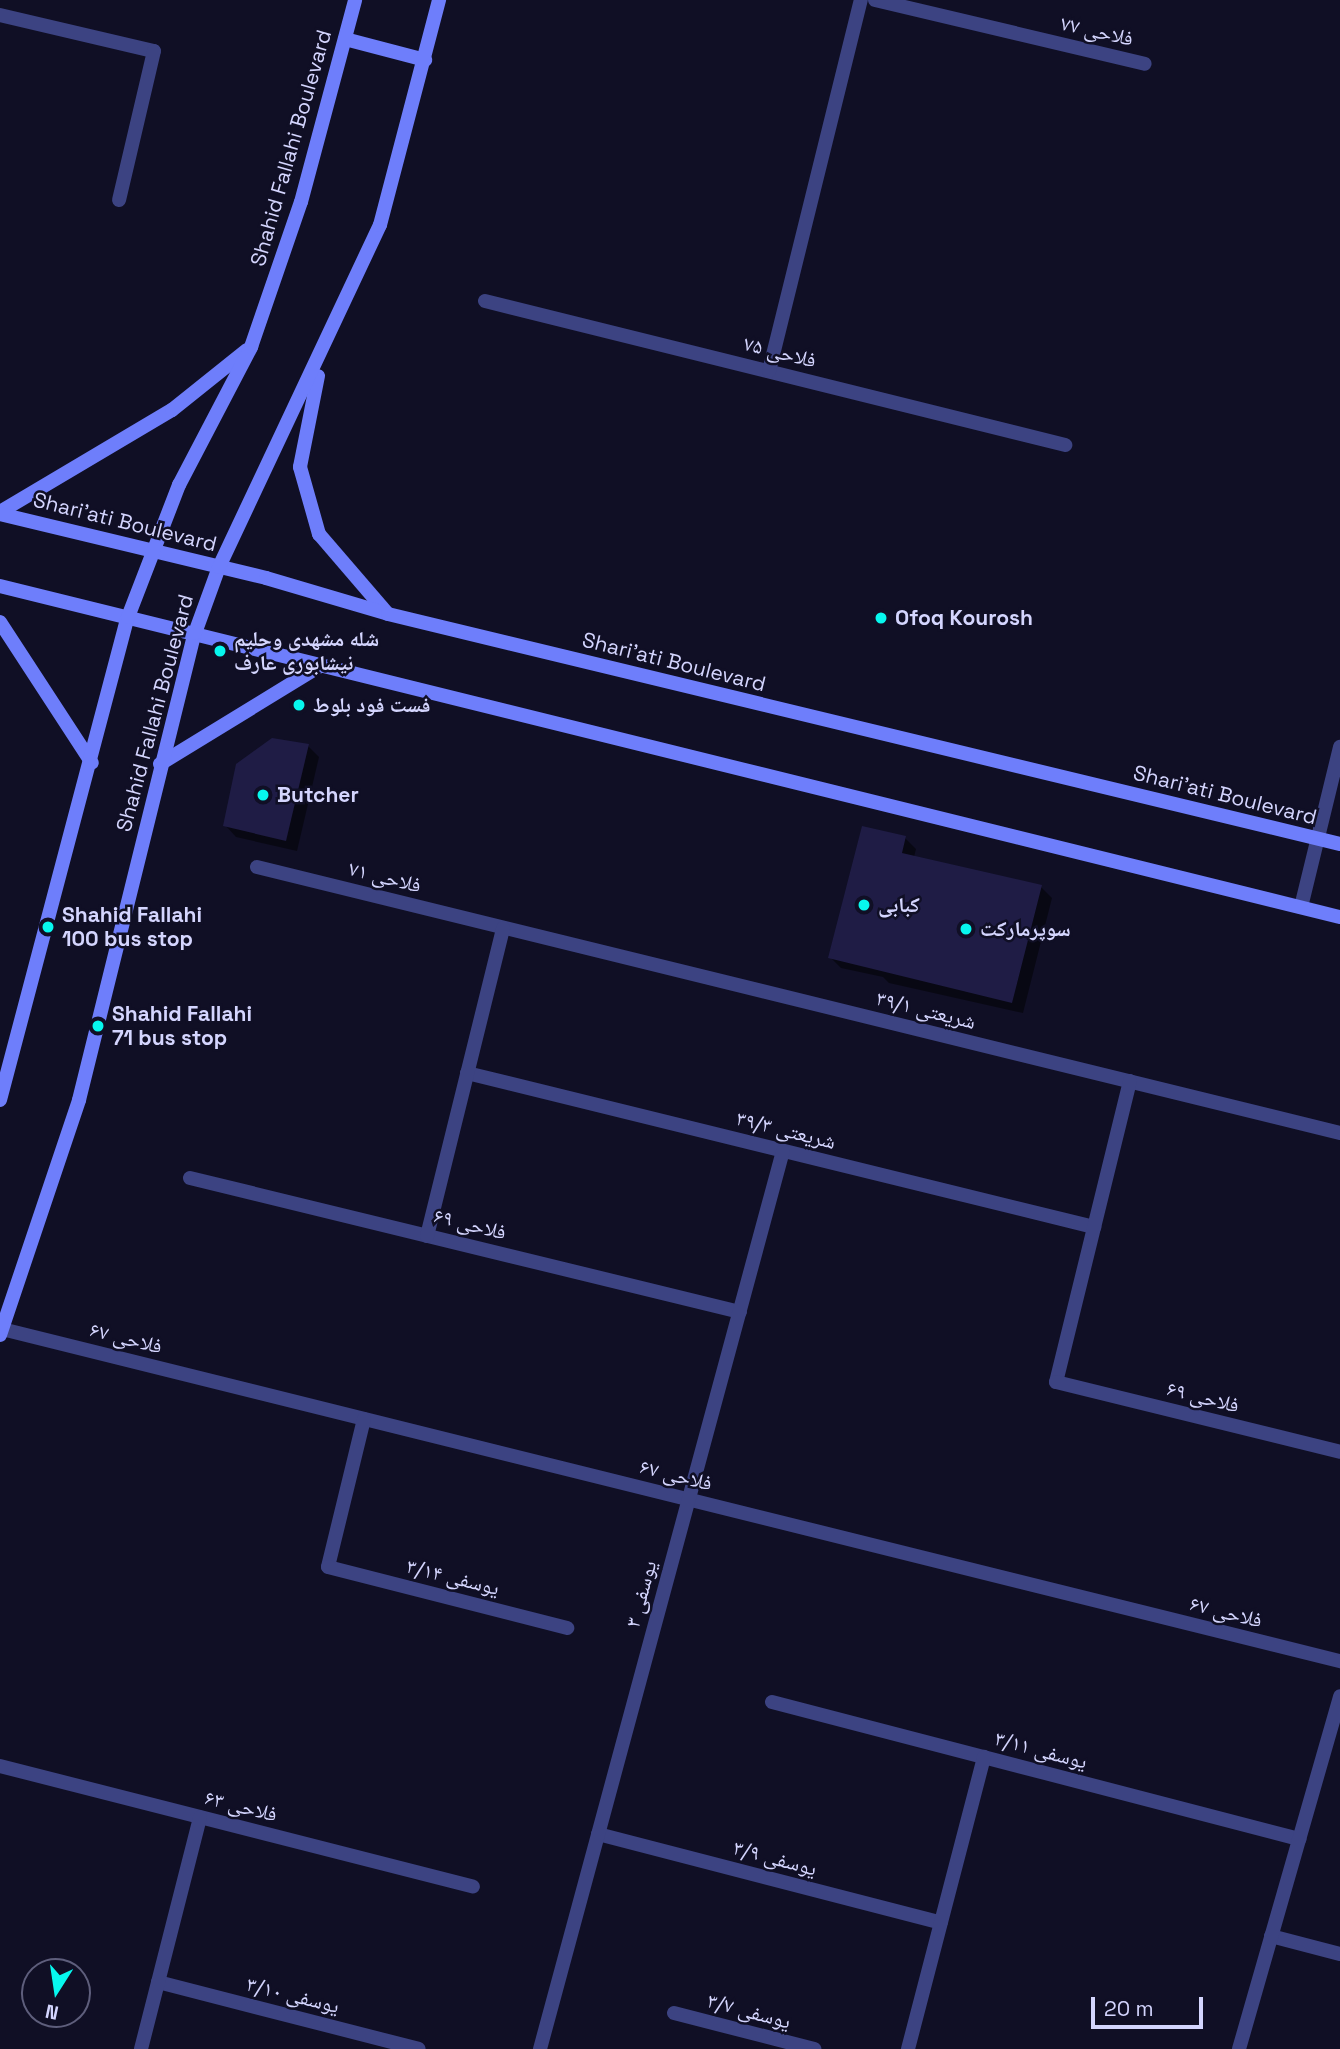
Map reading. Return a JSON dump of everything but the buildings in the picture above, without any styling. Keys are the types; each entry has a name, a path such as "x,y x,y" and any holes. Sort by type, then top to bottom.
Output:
{"main road":[{"name":"Shahid Fallahi Boulevard","path":"0,1100 92,763 128,617 179,485 251,347 301,202 355,0"},
{"name":"Shahid Fallahi Boulevard","path":"1,1332 79,1100 160,764 195,634 219,567 321,358 380,225 439,0"},
{"path":"345,39 425,60"},
{"path":"0,513 172,410 251,347"},
{"path":"321,358 300,467 319,534 388,614"},
{"name":"Shari'ati Boulevard","path":"0,513 219,567 388,614 1340,844"},
{"path":"0,586 1340,917"},
{"path":"0,621 92,763"},
{"path":"160,764 320,666"}],"street":[{"path":"769,371 861,0"},
{"name":"فلاحی ۷۷","path":"875,0 1145,64"},
{"path":"0,15 154,51 119,200"},
{"name":"فلاحی ۷۵","path":"485,301 1065,445"},
{"path":"1301,907 1340,747"},
{"name":"فلاحی ۷۱","path":"257,867 503,928"},
{"path":"427,1236 503,928"},
{"name":"شریعتی ۳۹/۱","path":"503,928 1340,1133"},
{"name":"شریعتی ۳۹/۳","path":"467,1073 1094,1227"},
{"path":"1094,1227 1130,1082"},
{"name":"یوسفی ۳","path":"540,2049 783,1151"},
{"name":"فلاحی ۶۹","path":"190,1178 740,1312"},
{"name":"فلاحی ۶۹","path":"1094,1227 1056,1382 1340,1452"},
{"name":"فلاحی ۶۷","path":"1,1332 364,1419 1340,1661"},
{"name":"یوسفی ۳/۱۴","path":"364,1419 328,1567 567,1628"},
{"path":"1239,2049 1340,1696"},
{"name":"یوسفی ۳/۱۱","path":"772,1702 1299,1839"},
{"path":"908,2049 984,1757"},
{"name":"فلاحی ۶۳","path":"0,1766 472,1887"},
{"path":"141,2049 200,1817"},
{"name":"یوسفی ۳/۹","path":"598,1834 941,1923"},
{"path":"1271,1936 1340,1954"},
{"name":"یوسفی ۳/۱۰","path":"158,1982 419,2049"},
{"name":"یوسفی ۳/۷","path":"674,2013 814,2049"}],"place":[{"name":"Ofoq Kourosh","path":"881,618"},
{"name":"شله مشهدی وحلیم نیشابوری عارف","path":"220,651"},
{"name":"فست فود بلوط","path":"299,705"},
{"name":"Butcher","path":"263,795"},
{"name":"کبابی","path":"864,905"},
{"name":"Shahid Fallahi 100 bus stop","path":"48,927"},
{"name":"سوپرمارکت","path":"966,929"},
{"name":"Shahid Fallahi 71 bus stop","path":"98,1026"}]}
